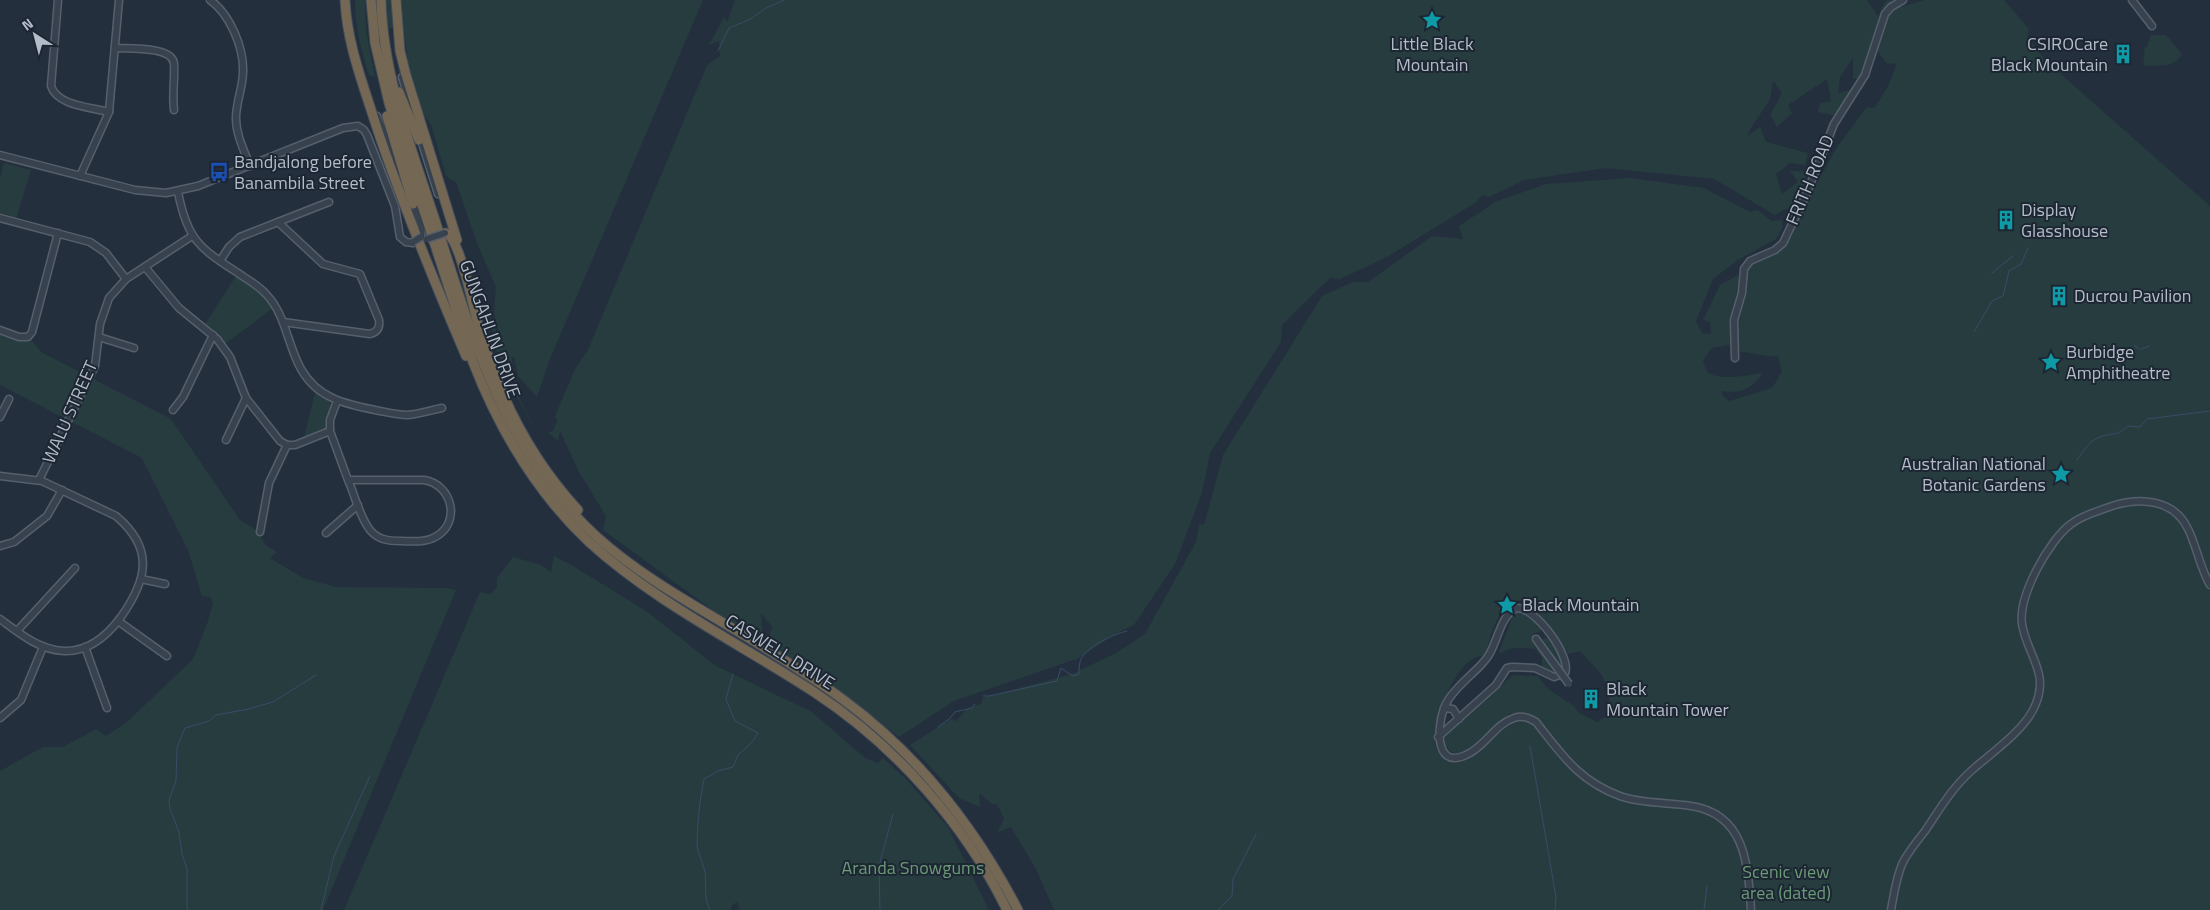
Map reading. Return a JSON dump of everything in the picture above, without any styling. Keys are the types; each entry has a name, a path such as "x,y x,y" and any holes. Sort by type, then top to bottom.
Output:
{"highway":[{"path":"345,0 346,20 356,64 392,170 455,331 492,416 512,445"},
{"name":"GUNGAHLIN DRIVE","path":"371,0 375,43 384,85 396,126 473,362 489,402 512,445"},
{"name":"GUNGAHLIN DRIVE","path":"380,0 390,67 403,124 464,312 490,383 514,431 557,495 598,538 631,564 686,600"},
{"path":"396,0 400,51 417,116 467,273 479,328"},
{"path":"375,43 375,60 387,116 414,204"},
{"path":"390,67 431,173"},
{"path":"445,233 449,234 452,239 463,267 479,328 497,381 537,455 562,490 589,522 620,551 686,600"},
{"name":"CASWELL DRIVE","path":"512,445 529,472 558,509 605,555 657,594 849,717 884,747 915,777 966,840 1007,910"},
{"name":"CASWELL DRIVE","path":"686,600 817,681 862,714 918,767 964,820 998,872 1018,910"}],"street":[{"path":"58,0 51,86 53,92 63,100 109,112"},
{"path":"80,176 109,112 119,0"},
{"path":"210,0 221,10 229,22 241,52 243,72 236,112 236,127 250,166"},
{"name":"FRITH ROAD","path":"1735,358 1734,320 1742,293 1744,269 1750,261 1775,250 1783,243 1806,195 1834,124 1865,75 1885,14 1891,7 1904,0"},
{"path":"2132,0 2152,26"},
{"path":"115,48 163,52 171,55 174,65 172,95 174,110"},
{"path":"0,155 147,192 178,192 250,166 350,126 360,127 367,135 395,206 400,237 405,242 412,243 445,233 448,229 448,223 406,93 398,60 400,51"},
{"path":"356,64 414,204 422,227 423,239"},
{"path":"178,192 182,214 192,236 205,251 262,290 272,301 283,322 296,359 307,378 323,393 337,401 404,415 442,408"},
{"path":"220,262 229,247 240,237 329,202"},
{"path":"0,220 81,239 98,247 113,260 126,279"},
{"path":"278,222 323,264 360,274 380,326 376,332 370,334 283,322"},
{"path":"0,330 25,338 32,332 58,233"},
{"name":"WALU STREET","path":"39,480 91,376 96,360 102,313 106,303 126,279 192,236"},
{"path":"145,267 179,308 213,334 230,357 246,398 280,441 287,446 295,445 330,431"},
{"path":"173,410 183,397 213,334"},
{"path":"99,336 134,348"},
{"path":"226,440 246,398"},
{"path":"0,417 9,399"},
{"path":"337,401 330,420 330,431 348,480 358,505 369,528 380,538 390,541 420,541 436,537 447,526 451,510 450,500 442,488 427,480 348,480"},
{"path":"260,532 266,492 287,446"},
{"path":"0,476 39,480 107,511 124,523 136,540 142,560 141,579 134,598 104,637 85,647 65,651 43,647 0,619"},
{"path":"0,546 14,542 47,516 62,490"},
{"path":"1891,910 1898,874 1911,849 1956,787 2016,731 2033,711 2039,694 2040,674 2023,626 2022,610 2024,600 2042,562 2062,532 2078,520 2126,502 2146,500 2162,504 2178,515 2188,528 2210,585"},
{"path":"326,533 358,505"},
{"path":"17,631 75,568"},
{"path":"141,579 165,584"},
{"path":"1438,737 1496,685 1504,670 1510,667 1535,668 1554,677 1564,673 1567,668 1565,658 1548,632 1535,616 1520,607 1510,611 1488,658 1448,700 1444,709 1438,737 1444,752 1454,757 1465,756 1510,720 1522,716 1530,718 1536,722 1566,762 1598,787 1634,800 1692,806 1713,813 1727,823 1741,843 1748,865 1751,910"},
{"path":"118,621 167,656"},
{"path":"1536,639 1569,684"},
{"path":"0,718 20,700 43,647"},
{"path":"85,647 106,708"},
{"path":"1444,709 1453,709 1457,720"},
{"path":"1444,709 1448,718 1457,720"}],"green space":[{"path":"355,0 365,0 366,32 375,77 369,75 363,56 357,29"},
{"path":"385,0 393,0 394,20 392,28 389,28 386,19"},
{"path":"400,0 703,0 550,359 537,397 518,376 514,357 511,357 514,372 505,357 510,379 535,430 514,391 495,347 490,316 502,346 494,313 496,287 478,246 456,182 446,176 431,125 422,112 408,61"},
{"path":"735,0 1867,0 1878,16 1886,0 1895,1 1885,12 1863,77 1853,79 1853,58 1840,77 1838,93 1853,89 1837,116 1818,112 1820,103 1831,101 1827,79 1788,105 1792,113 1777,127 1770,115 1782,93 1773,81 1770,100 1747,136 1760,127 1766,142 1808,153 1805,165 1790,163 1776,174 1782,194 1798,182 1790,171 1805,171 1806,185 1795,207 1775,215 1714,179 1606,168 1524,180 1489,197 1482,195 1475,203 1387,257 1340,279 1330,278 1282,325 1281,342 1210,453 1202,493 1175,564 1134,625 1117,633 1079,658 954,701 899,737 874,717 768,645 772,627 761,613 763,642 714,611 603,530 606,516 579,472 560,431 558,441 548,432 553,431 557,421 555,416 575,369 588,350 707,65 720,56 719,41 709,45 724,17 727,22"},
{"name":"Scenic view area (dated)","path":"1925,0 2004,0 2029,29 2027,37 2045,60 2210,206 2210,910 1054,910 1035,867 1011,827 997,833 1004,819 997,804 992,804 979,793 980,807 959,798 910,745 951,719 956,721 968,708 981,704 983,698 1072,674 1116,653 1145,634 1196,542 1199,524 1204,525 1223,455 1322,296 1353,282 1368,282 1432,236 1463,239 1459,226 1497,201 1546,184 1630,178 1704,188 1750,212 1758,210 1772,221 1782,220 1782,228 1776,239 1738,260 1713,279 1696,321 1702,333 1711,334 1710,322 1703,320 1720,285 1738,275 1741,293 1745,295 1747,268 1754,261 1780,250 1837,147 1867,107 1874,108 1887,87 1893,76 1896,64 1886,63 1877,50 1885,21 1893,9","holes":["1735,344 1741,352 1778,356 1782,372 1772,388 1729,401 1722,395 1722,391 1735,392 1750,387 1763,373 1725,377 1717,376 1707,371 1703,360 1712,348","1526,600 1537,608 1539,614 1568,654 1580,651 1602,675 1610,695 1607,716 1597,722 1579,713 1574,706 1548,689 1538,676 1513,675 1483,703 1445,733 1444,744 1450,751 1462,753 1482,740 1511,713 1515,720 1466,759 1454,760 1443,756 1437,750 1437,728 1449,689 1463,667 1476,657 1486,655 1493,628 1502,612 1516,602"]},
{"path":"2151,35 2166,35 2182,54 2179,59 2165,65 2143,66 2145,47 2147,47"},
{"path":"4,163 31,170 16,219 0,215 0,177"},
{"path":"236,276 261,293 273,308 225,344 205,324"},
{"path":"0,333 23,341 31,339 41,352 171,419 240,520 255,529 267,546 277,552 270,558 303,578 336,587 447,588 456,590 323,910 0,910 0,771 43,747 63,747 96,729 106,736 127,722 193,659 213,603 211,597 202,596 188,550 142,458 0,385"},
{"path":"315,392 330,403 331,406 326,428 304,438"},
{"name":"Aranda Snowgums","path":"554,556 646,611 716,666 812,712 865,758 878,763 883,758 907,780 948,827 989,910 738,910 740,909 737,902 731,906 731,910 344,910 480,592 491,594 497,587 497,578 513,557 541,565 551,572"},
{"path":"1523,611 1543,628 1539,632 1534,633 1532,638 1558,672 1553,674 1542,666 1542,657 1535,649 1517,648 1509,649 1501,654 1499,652 1512,618 1508,617 1512,613"},
{"path":"1544,637 1550,641 1562,657 1564,664 1560,667 1541,641"}],"waterway":[{"path":"718,51 729,28 751,19 764,9 784,0"},
{"path":"1974,332 1992,301 2003,296 2009,271 2021,264 2028,248"},
{"path":"1992,273 2013,256"},
{"path":"2134,345 2139,349"},
{"path":"2141,349 2149,346"},
{"path":"2077,460 2088,445 2098,437 2118,433 2128,426 2140,427 2147,419 2210,411"},
{"path":"983,696 1057,681 1061,668 1073,676 1079,674 1080,662 1087,651 1107,638 1127,631"},
{"path":"710,910 706,896 705,872 697,845 704,779 718,771 733,767 738,755 752,742 758,733 735,721 726,699 733,674"},
{"path":"187,910 187,869 182,854 179,832 170,809 169,800 176,781 177,748 185,728 209,721 216,715 273,702 316,675"},
{"path":"938,727 955,712 972,708 975,704"},
{"path":"1530,746 1556,897 1555,910"},
{"path":"321,910 334,856 370,776"},
{"path":"880,910 879,866 893,814"},
{"path":"1218,910 1232,896 1233,879 1256,834"},
{"path":"1704,910 1707,886"}],"place":[{"name":"Little Black Mountain","path":"1432,20"},
{"name":"CSIROCare Black Mountain","path":"2123,54"},
{"name":"Bandjalong before Banambila Street","path":"219,172"},
{"name":"Display Glasshouse","path":"2006,220"},
{"name":"Ducrou Pavilion","path":"2059,296"},
{"name":"Burbidge Amphitheatre","path":"2051,362"},
{"name":"Australian National Botanic Gardens","path":"2061,474"},
{"name":"Black Mountain","path":"1507,605"},
{"name":"Black Mountain Tower","path":"1591,699"}]}
